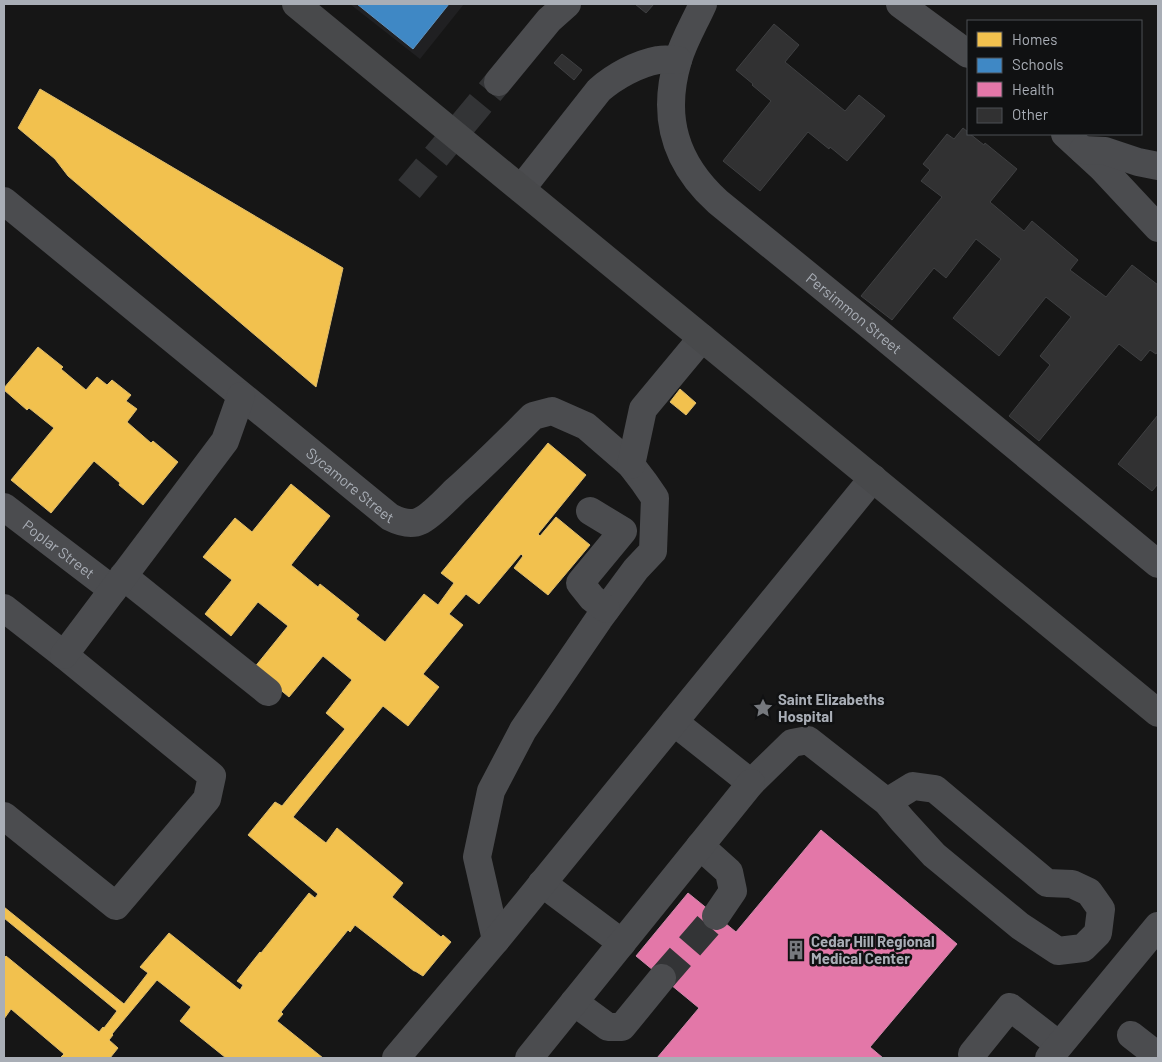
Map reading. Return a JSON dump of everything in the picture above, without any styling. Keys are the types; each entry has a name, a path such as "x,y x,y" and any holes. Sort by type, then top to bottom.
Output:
{"main road":[{"path":"296,4 1158,713"}],"street":[{"path":"498,82 549,20 566,4"},
{"name":"Persimmon Street","path":"703,4 678,60 671,106 672,124 681,154 691,172 707,192 1158,564"},
{"path":"900,4 967,53"},
{"path":"521,189 599,90 634,68 659,60 678,60"},
{"path":"1074,142 1138,162 1158,166"},
{"path":"1074,142 1120,186 1158,228"},
{"name":"Sycamore Street","path":"4,201 390,517 403,522 413,523 420,521 438,508 534,416 552,411 586,426 631,465 654,498 653,551 636,569 606,609"},
{"path":"631,465 643,409 702,338"},
{"path":"64,655 225,441 242,396"},
{"path":"396,1058 496,940 873,478"},
{"name":"Poplar Street","path":"4,506 118,583 268,692"},
{"path":"496,940 476,856 491,791 523,730 606,609 592,598 580,583 623,531 590,511"},
{"path":"4,608 212,776 207,799 116,906 4,816"},
{"path":"674,722 751,783"},
{"path":"529,1058 751,783 792,743 808,740 887,802 934,855 1020,926 1058,951 1083,948 1098,933 1101,908 1090,892 1072,884 1047,883 935,789 913,786 887,802"},
{"path":"700,846 729,872 733,891 716,916"},
{"path":"542,882 622,943"},
{"path":"972,1054 1010,1007 1054,1052 1158,926"},
{"path":"574,1002 608,1027 622,1027 662,978"},
{"path":"1131,1034 1158,1056"}],"shaded area":[{"path":"350,4 464,4 420,59"}],"building: Homes":[{"path":"40,89 343,268 316,387 68,176 55,159 18,128"},
{"path":"38,347 63,367 61,369 86,390 97,377 107,385 112,380 131,395 126,401 137,409 127,422 151,443 153,441 178,462 143,505 94,461 51,513 11,480 54,428 29,408 27,410 4,390"},
{"path":"680,389 696,403 686,415 670,402"},
{"path":"548,443 586,475 538,534 540,536 556,517 590,545 548,595 514,568 523,556 521,554 479,604 466,594 449,614 463,625 423,674 439,687 408,726 383,706 293,817 326,843 337,828 403,883 392,897 441,937 443,935 451,942 423,976 355,925 350,932 348,930 281,1012 283,1014 277,1021 323,1058 226,1058 180,1021 191,1007 157,980 112,1034 109,1040 118,1048 110,1058 60,1058 64,1054 11,1009 4,1019 4,958 6,956 99,1032 117,1011 4,918 4,907 124,1004 148,973 140,967 169,933 240,990 243,985 237,981 260,952 309,893 315,898 318,894 248,835 275,802 282,806 345,729 326,713 352,680 323,656 289,697 254,668 288,626 258,602 231,636 205,614 232,580 203,557 235,518 252,532 291,484 330,516 291,565 318,587 320,584 359,615 356,619 385,642 424,594 438,605 454,583 441,573"}],"building: Schools":[{"path":"357,4 449,4 413,49"}],"building: Health":[{"name":"Cedar Hill Regional Medical Center","path":"821,830 957,944 870,1047 883,1058 657,1058 699,1008 636,956 688,893 736,932"}],"building: Other":[{"path":"635,4 654,4 646,13"},
{"path":"774,24 799,45 785,62 845,111 859,95 885,116 847,161 808,132 760,191 723,161 771,101 736,70"},
{"path":"562,54 582,70 574,80 554,63"},
{"path":"963,128 967,131 967,135 971,135 984,145 985,143 1017,169 990,202 1024,231 1032,221 1078,260 1070,270 1106,297 1132,265 1158,285 1158,351 1156,354 1150,350 1141,361 1119,344 1039,441 1009,416 1050,365 1040,356 1071,317 1046,297 999,356 953,318 1001,259 976,239 946,278 934,268 892,320 861,296 942,197 921,181 930,170 923,164 947,134 954,139"},
{"path":"1158,415 1158,484 1152,491 1118,464"}],"tunnel":[{"path":"409,189 498,82"},
{"path":"662,978 716,916"}],"place":[{"name":"Saint Elizabeths Hospital","path":"763,708"},
{"name":"Cedar Hill Regional Medical Center","path":"796,950"}]}
